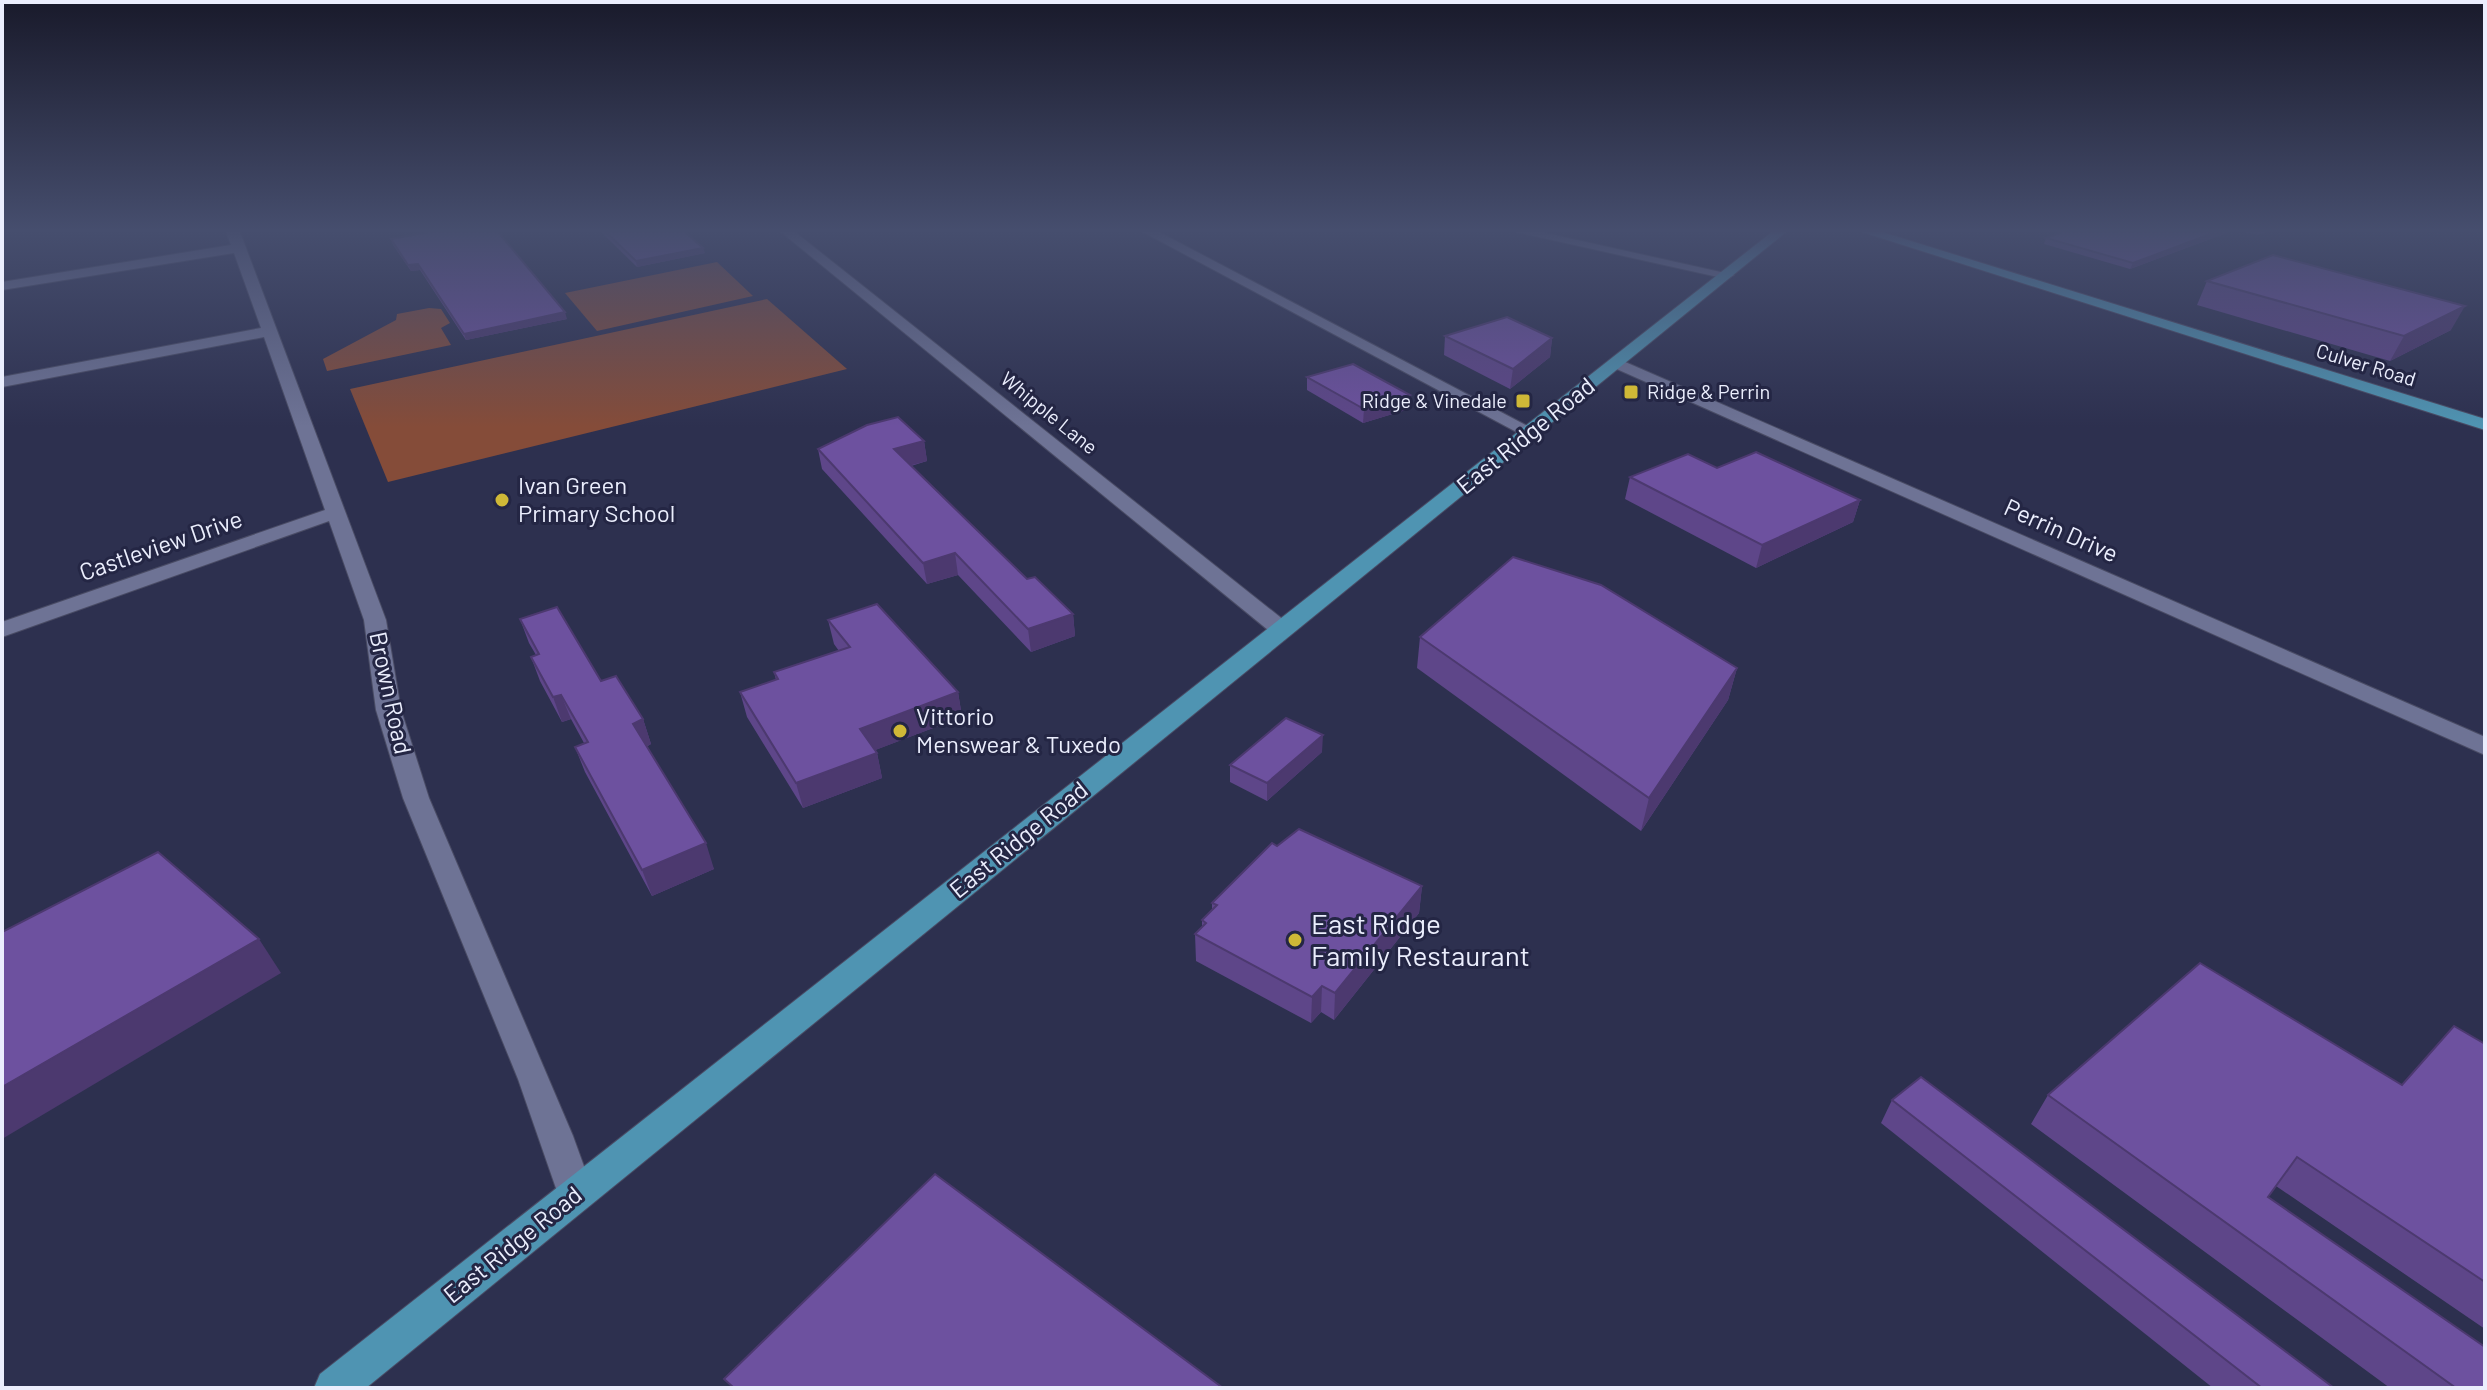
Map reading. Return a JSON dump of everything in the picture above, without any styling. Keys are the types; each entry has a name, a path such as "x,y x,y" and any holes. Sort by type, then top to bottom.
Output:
{"main road":[{"name":"East Ridge Road","path":"334,1388 1699,297"},
{"name":"Culver Road","path":"2075,297 2485,425"}],"street":[{"name":"Brown Road","path":"258,297 375,620 382,678 395,739 452,888 559,1139 576,1194"},
{"name":"Whipple Lane","path":"868,297 1282,630"},
{"path":"1273,297 1530,432"},
{"path":"2,382 271,331"},
{"name":"Perrin Drive","path":"1616,363 2485,747"},
{"name":"Castleview Drive","path":"2,630 337,512"}],"shaded area":[{"path":"568,297 749,297 597,331"},
{"path":"767,299 847,369 388,482 350,389"},
{"path":"441,309 450,323 441,328 451,345 327,371 323,359 396,320 397,314"}],"building":[{"path":"440,297 552,297 565,312 464,334"},
{"path":"2264,297 2431,297 2465,306 2404,336"},
{"path":"1507,317 1552,338 1513,369 1445,336"},
{"path":"1353,364 1410,395 1364,409 1307,377"},
{"path":"898,417 924,441 894,449 1027,579 1035,577 1073,614 1028,629 955,553 923,563 818,449 867,425"},
{"path":"1756,452 1860,500 1762,545 1630,477 1688,454 1717,468"},
{"path":"1513,557 1601,585 1737,668 1649,798 1420,637"},
{"path":"877,604 958,692 860,729 877,753 796,783 740,692 778,679 774,672 850,647 828,620"},
{"path":"557,607 601,681 616,676 643,719 633,724 706,843 642,870 575,747 588,742 561,695 553,697 531,657 539,654 520,619"},
{"path":"1286,718 1323,735 1267,783 1230,765"},
{"name":"East Ridge Family Restaurant","path":"1299,829 1422,886 1335,993 1322,986 1312,997 1195,934 1206,923 1202,920 1217,905 1212,903 1272,843 1277,846"},
{"path":"158,852 259,939 2,1087 2,932"},
{"path":"2200,963 2402,1085 2454,1026 2485,1044 2485,1282 2297,1157 2268,1197 2485,1347 2485,1388 2456,1388 2048,1095"},
{"path":"1921,1077 2334,1388 2262,1388 1892,1100"},
{"path":"935,1174 1223,1388 734,1388 724,1379"}],"place":[{"name":"Ridge & Perrin","path":"1631,392"},
{"name":"Ridge & Vinedale","path":"1523,401"},
{"name":"Ivan Green Primary School","path":"502,500"},
{"name":"Vittorio Menswear & Tuxedo","path":"900,731"},
{"name":"East Ridge Family Restaurant","path":"1295,940"}]}
